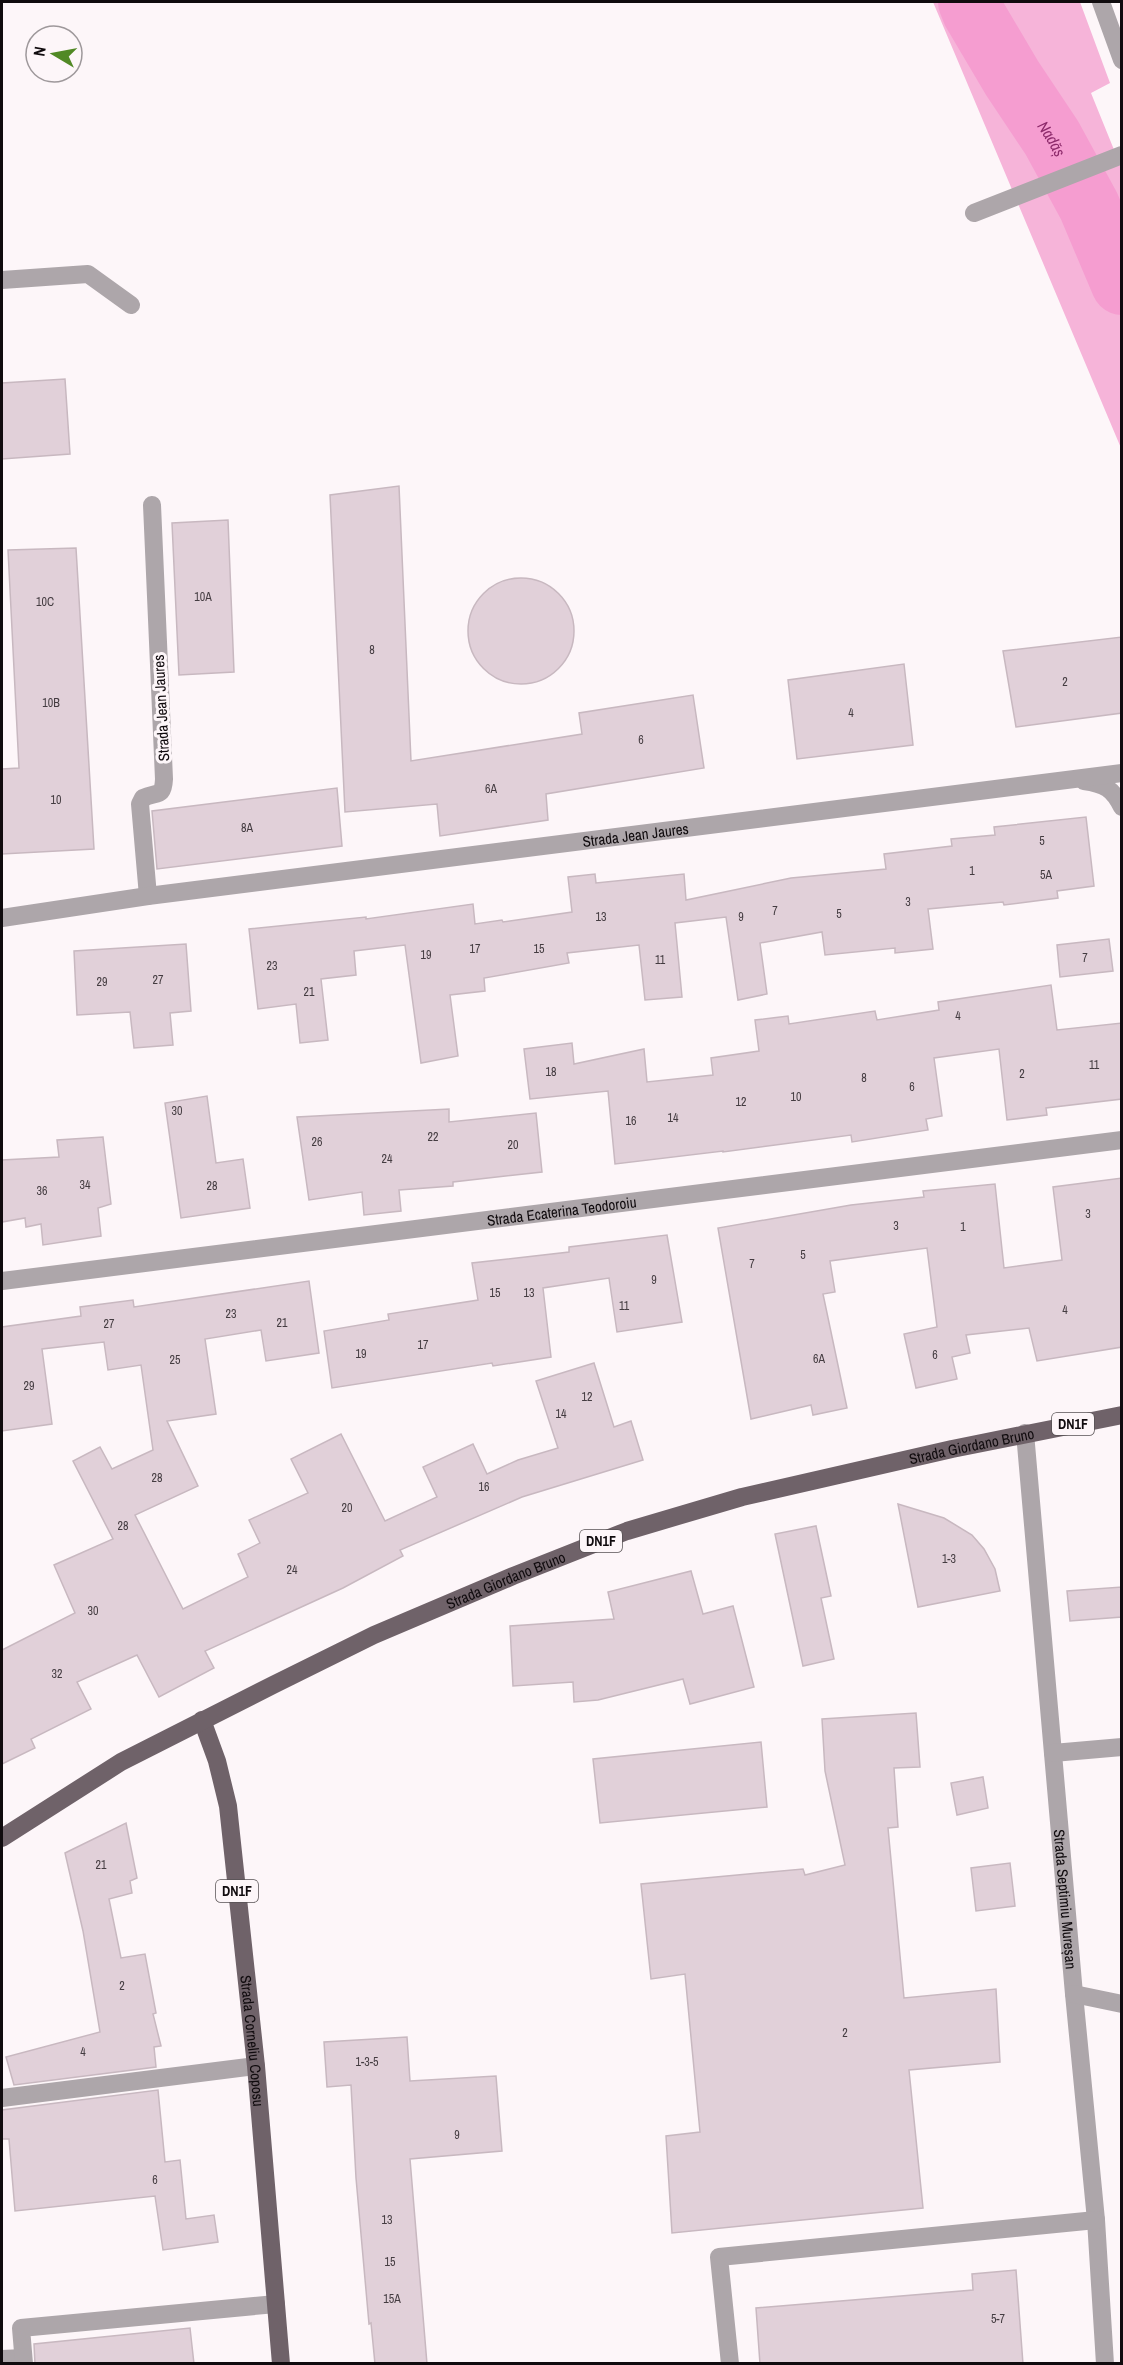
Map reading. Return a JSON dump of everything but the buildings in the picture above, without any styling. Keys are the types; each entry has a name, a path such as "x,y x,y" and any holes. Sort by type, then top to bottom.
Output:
{"main road":[{"name":"Strada Giordano Bruno","path":"2,1838 121,1762 374,1635 627,1531 742,1497 1025,1434 1122,1415"},
{"name":"Strada Corneliu Coposu","path":"202,1720 217,1761 228,1806 256,2066 281,2364"}],"street":[{"path":"1101,2 1122,60"},
{"path":"974,213 1122,155"},
{"path":"2,280 88,274 131,305"},
{"name":"Strada Jean Jaures","path":"148,896 140,804 143,798 160,793 164,788 152,505"},
{"name":"Strada Jean Jaures","path":"2,918 148,896 1122,773"},
{"path":"1074,780 1098,783 1115,793 1122,807"},
{"name":"Strada Ecaterina Teodoroiu","path":"2,1281 1122,1140"},
{"name":"Strada Septimiu Mureșan","path":"1025,1434 1096,2220 1105,2364"},
{"path":"1053,1753 1122,1747"},
{"path":"1074,1994 1122,2004"},
{"path":"2,2098 256,2066"},
{"path":"730,2364 719,2257 1096,2220"},
{"path":"2,2360 24,2361 21,2328 276,2304"}],"shaded area":[{"path":"933,2 1080,2 1110,83 1091,93 1121,167 1121,448"}],"waterway":[{"name":"Nadăș","path":"969,2 1012,78 1052,138 1089,206 1122,284"}]}
